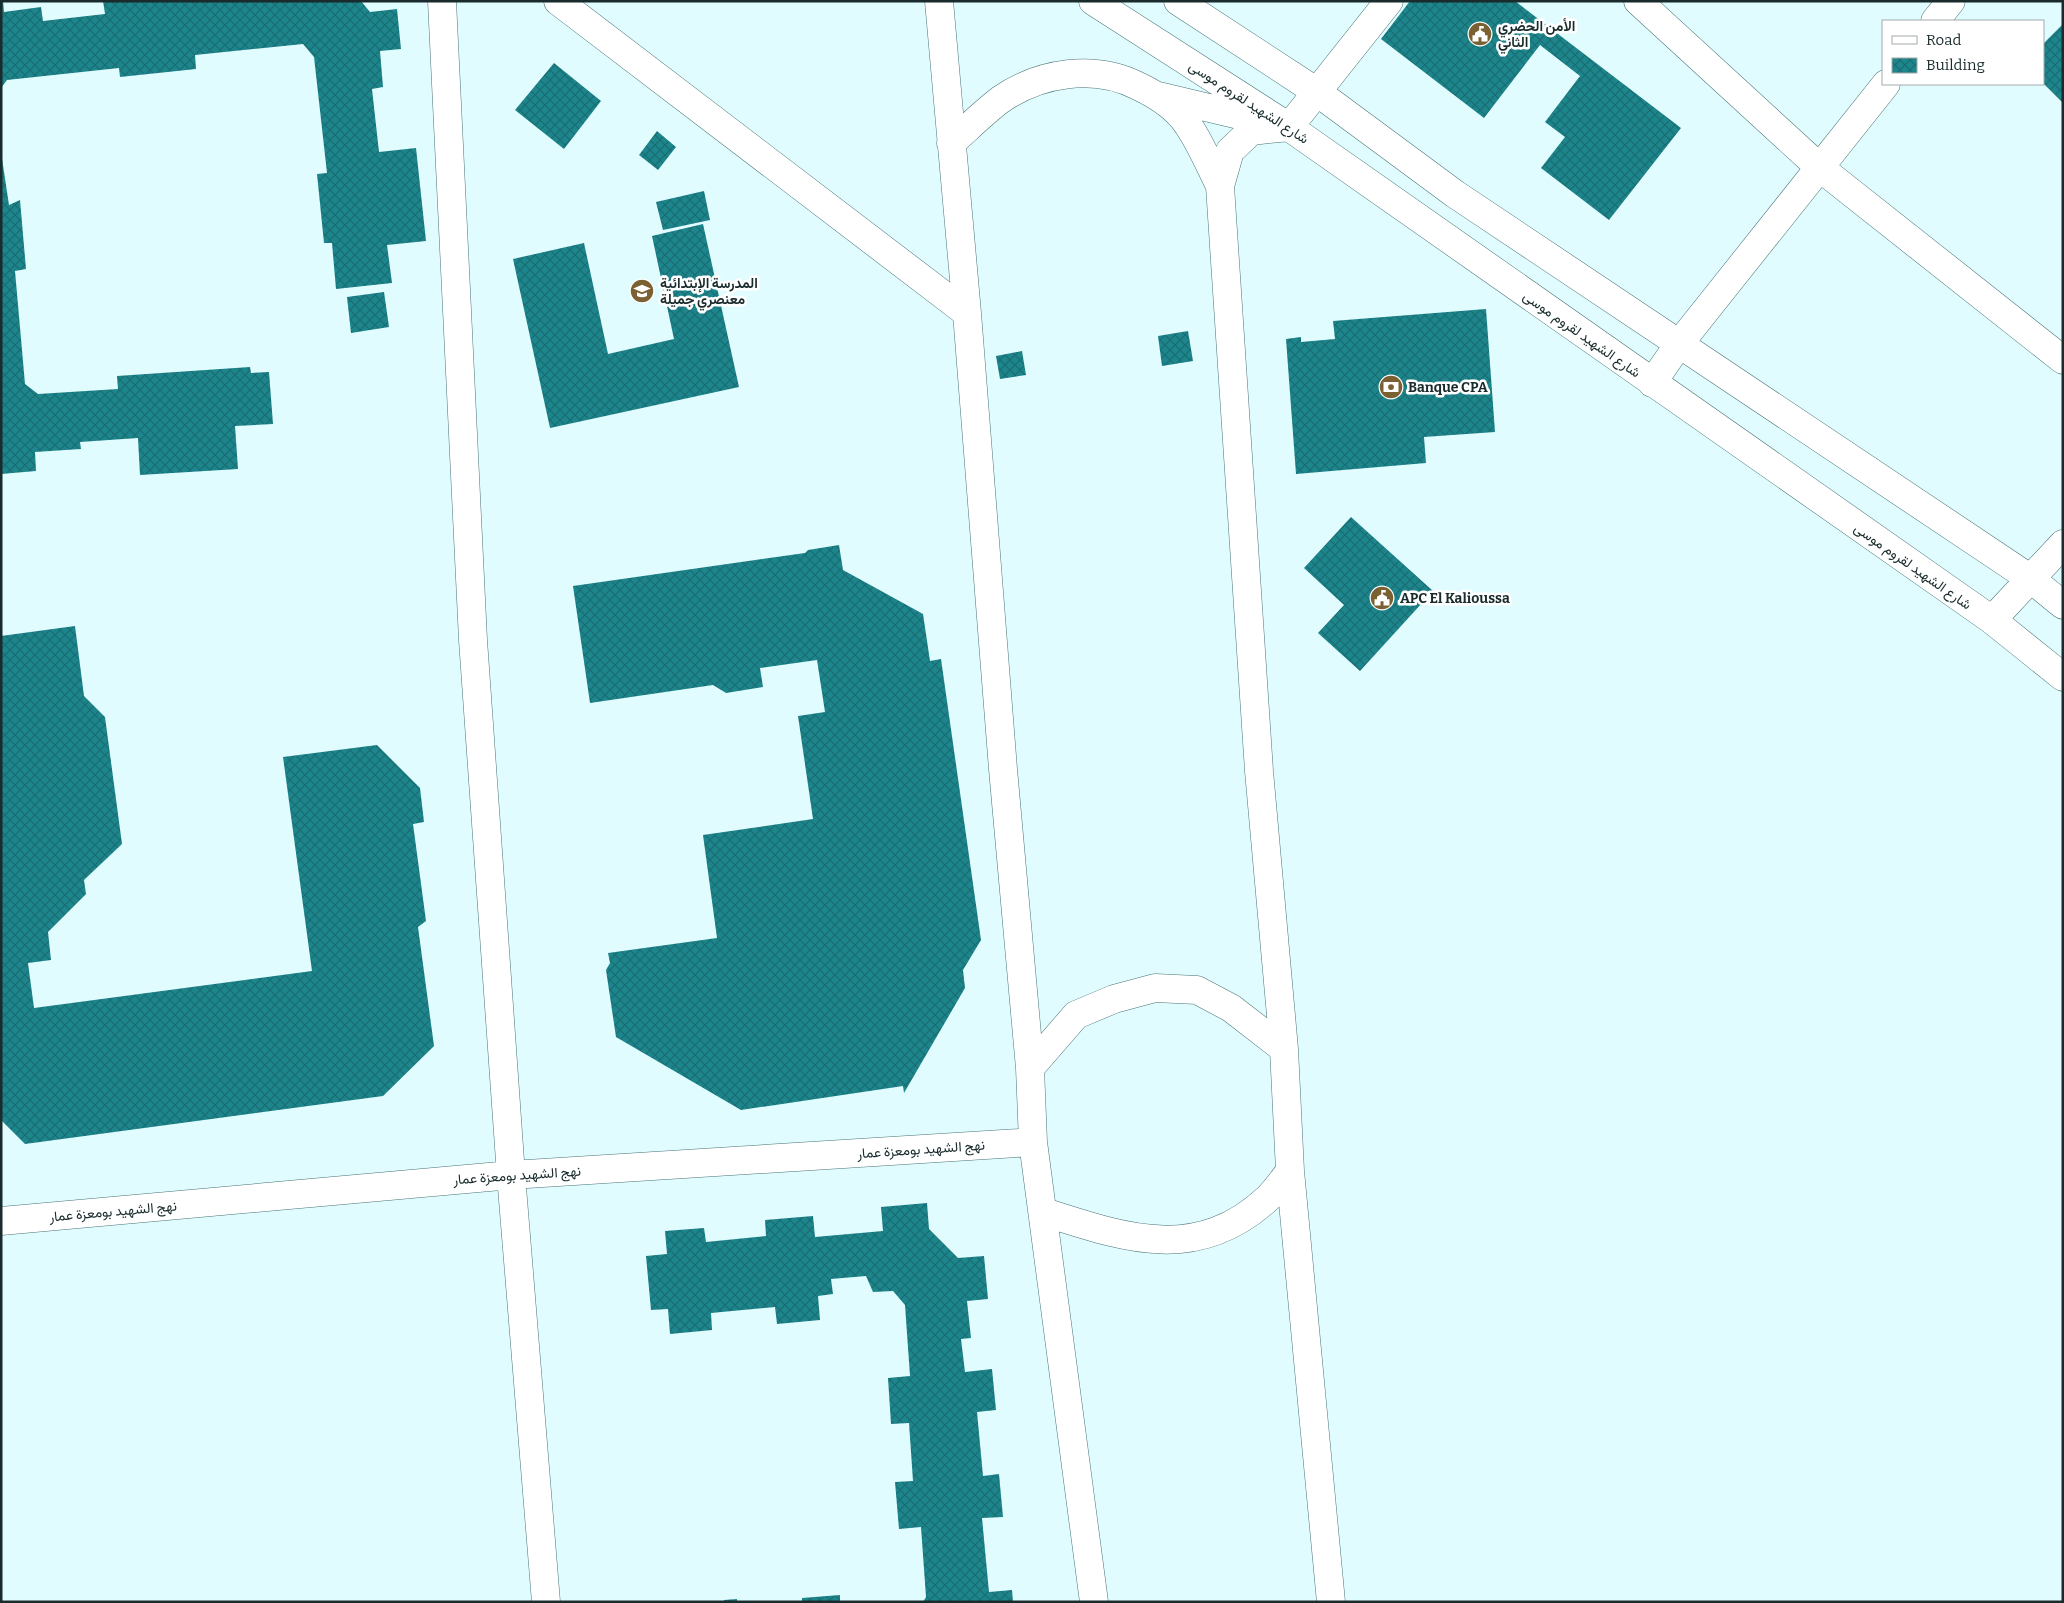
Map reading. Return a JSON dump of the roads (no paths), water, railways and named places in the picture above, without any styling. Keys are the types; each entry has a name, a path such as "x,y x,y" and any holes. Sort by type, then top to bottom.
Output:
{"street":[{"path":"442,1 473,640 511,1175 546,1602"},
{"path":"558,1 968,313"},
{"path":"939,1 968,313 1003,769 1030,1068 1034,1142 1094,1602"},
{"name":"شارع الشهيد لقروم موسى","path":"1092,1 1289,127 1992,620 2063,677"},
{"path":"1178,1 1317,92 1455,194 2032,579 2063,605"},
{"path":"1330,1602 1290,1171 1284,1049 1259,771 1220,186 1230,151 1251,131 1289,127 1389,1"},
{"path":"1638,1 1819,167 2063,360"},
{"path":"1936,20 1951,1"},
{"path":"951,142 1002,99 1054,76 1080,72 1100,74 1129,81 1159,96 1289,127"},
{"path":"1652,383 1679,344 1885,85"},
{"path":"1159,96 1188,124 1220,186"},
{"path":"1992,620 2063,544"},
{"path":"1030,1068 1076,1015 1114,999 1155,988 1196,990 1231,1008 1284,1049"},
{"name":"نهج الشهيد بومعزة عمار","path":"1,1221 511,1175 1034,1142"},
{"path":"1044,1212 1096,1229 1129,1236 1168,1241 1206,1235 1241,1218 1268,1198 1290,1171"}],"place":[{"name":"الأمن الحضري الثاني","path":"1480,34"},
{"name":"المدرسة الإبتدائية معنصري جميلة","path":"642,291"},
{"name":"Banque CPA","path":"1391,387"},
{"name":"APC El Kalioussa","path":"1382,598"}]}
